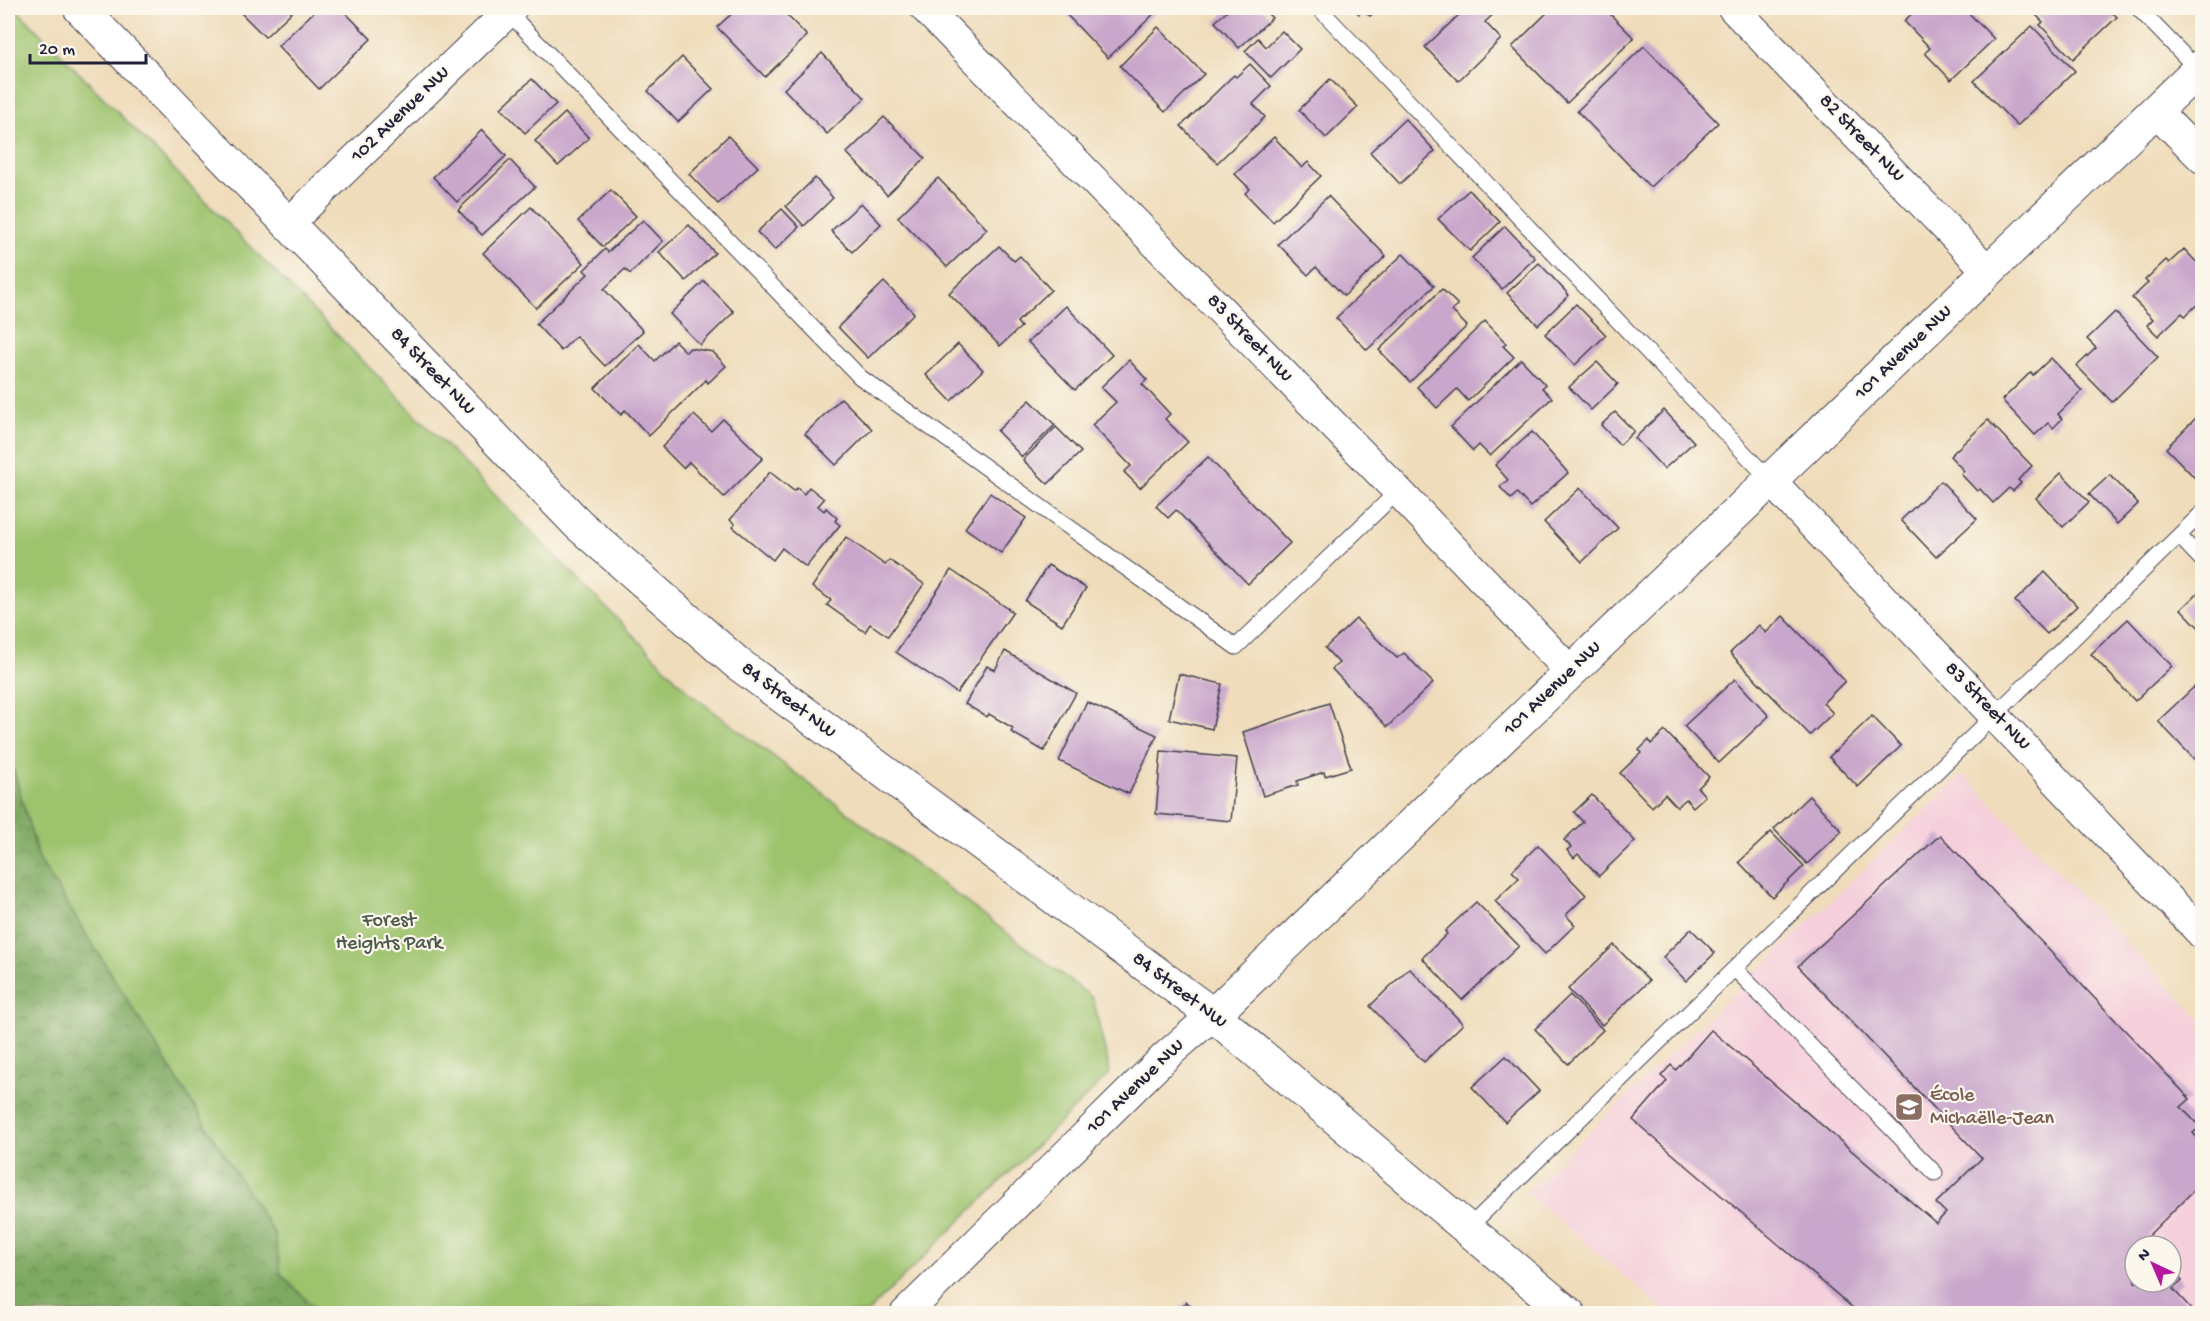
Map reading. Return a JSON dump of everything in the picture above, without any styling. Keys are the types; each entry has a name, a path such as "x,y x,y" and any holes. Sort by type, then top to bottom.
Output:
{"main road":[{"name":"84 Street NW","path":"80,8 578,524 737,663 1213,1015 1569,1314"},
{"name":"101 Avenue NW","path":"1213,1015 2200,68"}],"street":[{"name":"83 Street NW","path":"924,8 1398,491 1571,672"},
{"name":"82 Street NW","path":"1734,8 1988,271"},
{"name":"102 Avenue NW","path":"289,223 508,9"},
{"path":"2156,111 2202,158"},
{"name":"83 Street NW","path":"1771,482 2202,934"},
{"name":"101 Avenue NW","path":"905,1314 1166,1056 1213,1015"}],"lane":[{"path":"1319,8 1771,482"},
{"path":"2138,8 2200,68"},
{"path":"508,9 860,377 1236,647 1398,491"},
{"path":"1468,1228 2202,513"},
{"path":"2179,536 2202,560"},
{"path":"1735,969 1935,1173"}],"shaded area":[{"name":"École Michaëlle-Jean","path":"1963,774 2202,1021 2202,1313 1668,1313 1526,1193"}],"green space":[{"name":"Forest Heights Park","path":"8,8 15,8 692,695 1093,998 1110,1073 867,1313 8,1313"},
{"path":"8,751 39,859 275,1235 281,1274 319,1313 8,1313"}],"building":[{"path":"236,8 296,8 265,37"},
{"path":"318,8 341,8 371,39 319,89 278,46"},
{"path":"738,8 780,8 807,36 765,77 717,27"},
{"path":"1076,8 1160,8 1108,58 1067,15"},
{"path":"1230,8 1262,8 1272,18 1239,48 1215,22"},
{"path":"1353,8 1379,8 1370,16 1363,11 1359,14"},
{"path":"1459,8 1500,8 1485,22 1501,39 1458,81 1425,47 1463,11"},
{"path":"1552,8 1604,8 1634,38 1567,103 1512,47"},
{"path":"1918,8 1964,8 1994,39 1951,80 1925,53 1930,48 1904,21"},
{"path":"2043,8 2108,8 2117,17 2073,59 2040,25 2043,22 2036,15"},
{"path":"2032,26 2075,71 2017,126 1974,81"},
{"path":"1158,27 1204,74 1165,112 1120,66"},
{"path":"1282,31 1300,49 1271,78 1245,51 1258,38 1266,47"},
{"path":"1644,46 1718,123 1650,187 1577,111"},
{"path":"822,53 865,98 827,134 784,89"},
{"path":"682,57 713,89 678,122 648,91"},
{"path":"1250,64 1271,86 1253,104 1265,117 1217,163 1181,126 1234,75 1236,77"},
{"path":"532,79 556,104 525,133 501,108"},
{"path":"1330,79 1358,107 1326,138 1299,110"},
{"path":"565,113 589,138 558,166 535,141"},
{"path":"884,117 925,158 887,195 847,153"},
{"path":"1405,119 1435,151 1400,184 1370,152"},
{"path":"482,130 506,156 457,202 433,177"},
{"path":"728,136 758,167 718,204 689,174"},
{"path":"1274,137 1302,168 1308,162 1321,176 1273,222 1245,193 1250,189 1235,174"},
{"path":"510,160 535,187 482,235 458,210"},
{"path":"815,178 833,198 804,226 786,206"},
{"path":"938,178 987,229 947,267 898,217"},
{"path":"611,190 636,216 603,247 578,221"},
{"path":"1469,190 1500,222 1470,251 1438,219"},
{"path":"1328,196 1386,256 1344,296 1316,267 1308,275 1278,244"},
{"path":"861,203 881,224 852,252 831,231"},
{"path":"531,207 584,263 536,308 483,253"},
{"path":"782,209 799,227 775,250 757,232"},
{"path":"643,220 663,241 630,274 625,269 604,289 643,331 605,366 576,336 561,351 536,324 588,274 584,270 605,249 608,252"},
{"path":"689,225 715,253 686,281 659,252"},
{"path":"1505,226 1535,258 1502,289 1472,258"},
{"path":"999,246 1014,261 1020,256 1051,290 1017,322 1021,327 1000,346 949,293"},
{"path":"2184,249 2202,268 2202,300 2185,316 2182,313 2158,336 2147,325 2153,319 2132,298 2148,283 2145,280 2166,260 2169,263"},
{"path":"1403,254 1434,286 1367,350 1336,318"},
{"path":"1539,263 1569,295 1538,325 1507,293"},
{"path":"704,281 734,312 700,345 670,314"},
{"path":"884,282 914,313 868,358 838,327"},
{"path":"1442,289 1458,305 1452,311 1467,326 1410,382 1379,350"},
{"path":"1576,304 1606,335 1575,365 1545,334"},
{"path":"1066,306 1112,355 1075,390 1028,342"},
{"path":"2115,312 2158,357 2112,402 2077,366 2096,348 2087,339"},
{"path":"1485,321 1506,343 1503,346 1514,357 1468,401 1457,389 1437,408 1417,387"},
{"path":"675,341 686,352 690,348 713,352 726,366 708,383 706,380 649,436 625,410 621,415 595,388 639,344 655,361"},
{"path":"958,344 983,370 951,401 926,375"},
{"path":"2051,358 2082,391 2058,414 2062,419 2053,428 2048,423 2035,435 2002,400 2031,372 2033,375"},
{"path":"1521,359 1545,385 1542,388 1552,398 1490,456 1479,445 1473,451 1451,427"},
{"path":"1129,360 1147,380 1142,384 1170,414 1165,419 1188,442 1140,488 1124,472 1131,466 1092,425 1116,402 1101,387"},
{"path":"1597,362 1618,384 1591,410 1569,387"},
{"path":"841,398 872,429 836,465 805,434"},
{"path":"1030,400 1055,425 1022,457 997,431"},
{"path":"1664,410 1694,442 1664,469 1635,438"},
{"path":"1615,412 1634,431 1620,445 1601,425"},
{"path":"2202,412 2202,476 2198,481 2166,448"},
{"path":"694,415 711,431 723,419 763,458 724,497 689,462 683,468 662,447"},
{"path":"1988,420 2032,466 2018,480 2021,483 2013,491 2009,488 1993,503 1980,489 1977,491 1961,474 1964,471 1950,456"},
{"path":"1056,427 1081,452 1048,484 1023,460"},
{"path":"1532,432 1568,473 1530,507 1517,493 1511,499 1500,487 1508,480 1495,465"},
{"path":"1208,457 1290,543 1248,584 1176,510 1168,518 1156,506"},
{"path":"770,472 794,491 797,488 804,494 809,487 824,499 818,506 824,511 826,508 837,518 835,521 840,525 806,567 782,548 773,560 733,527 735,524 730,520"},
{"path":"2061,473 2089,502 2063,527 2036,498"},
{"path":"2110,475 2138,504 2117,524 2089,494"},
{"path":"1941,481 1977,519 1936,557 1901,520"},
{"path":"1580,488 1618,528 1582,562 1544,522"},
{"path":"990,493 1026,518 1001,553 965,528"},
{"path":"846,537 885,565 889,560 924,584 888,636 870,624 865,632 827,605 831,600 812,587"},
{"path":"1048,565 1086,588 1062,625 1025,601"},
{"path":"951,570 1013,612 957,693 896,652"},
{"path":"2045,572 2077,606 2047,634 2015,601"},
{"path":"2202,589 2202,631 2181,609"},
{"path":"1783,616 1845,681 1823,703 1833,713 1810,735 1730,653 1759,625 1766,633"},
{"path":"1356,619 1397,658 1404,653 1433,683 1387,727 1332,669 1339,663 1325,648"},
{"path":"2128,619 2172,666 2135,701 2091,654"},
{"path":"1005,651 1076,693 1044,751 1011,732 1013,728 965,704 987,666 995,670"},
{"path":"1179,674 1222,684 1212,729 1169,719"},
{"path":"1735,679 1769,716 1719,763 1684,726"},
{"path":"2194,687 2202,696 2202,751 2194,759 2158,721"},
{"path":"1087,702 1157,735 1129,794 1059,761"},
{"path":"1329,703 1351,768 1325,776 1324,772 1297,781 1298,785 1263,796 1243,732"},
{"path":"1872,716 1901,746 1858,787 1829,757"},
{"path":"1665,731 1709,777 1698,788 1705,796 1693,807 1686,799 1677,807 1665,794 1652,807 1620,773 1641,753 1639,750 1649,740 1651,744"},
{"path":"1161,751 1237,758 1231,821 1156,814"},
{"path":"1592,795 1635,841 1599,876 1578,854 1574,858 1567,850 1571,847 1564,840 1583,822 1574,812"},
{"path":"1809,796 1842,831 1807,864 1774,829"},
{"path":"1771,832 1804,866 1772,897 1739,862"},
{"path":"1940,835 2190,1099 2181,1107 2200,1127 2193,1133 2202,1143 2202,1182 2150,1234 2123,1234 2123,1294 2178,1294 2196,1314 1860,1314 1633,1120 1667,1081 1661,1076 1671,1065 1676,1070 1711,1030 1936,1223 1946,1213 1936,1203 1982,1158 1798,966"},
{"path":"1538,845 1586,895 1566,915 1575,925 1545,954 1495,901 1519,878 1512,871"},
{"path":"1476,902 1519,946 1462,1000 1422,958 1447,934 1445,931"},
{"path":"1691,929 1715,953 1686,981 1663,957"},
{"path":"1614,945 1649,981 1602,1025 1568,989"},
{"path":"1409,968 1463,1024 1424,1062 1370,1006"},
{"path":"1570,995 1603,1030 1568,1064 1535,1029"},
{"path":"1506,1056 1539,1091 1505,1122 1472,1087"},
{"path":"1187,1302 1199,1314 1175,1314"}],"place":[{"name":"École Michaëlle-Jean","path":"1909,1107"}]}
